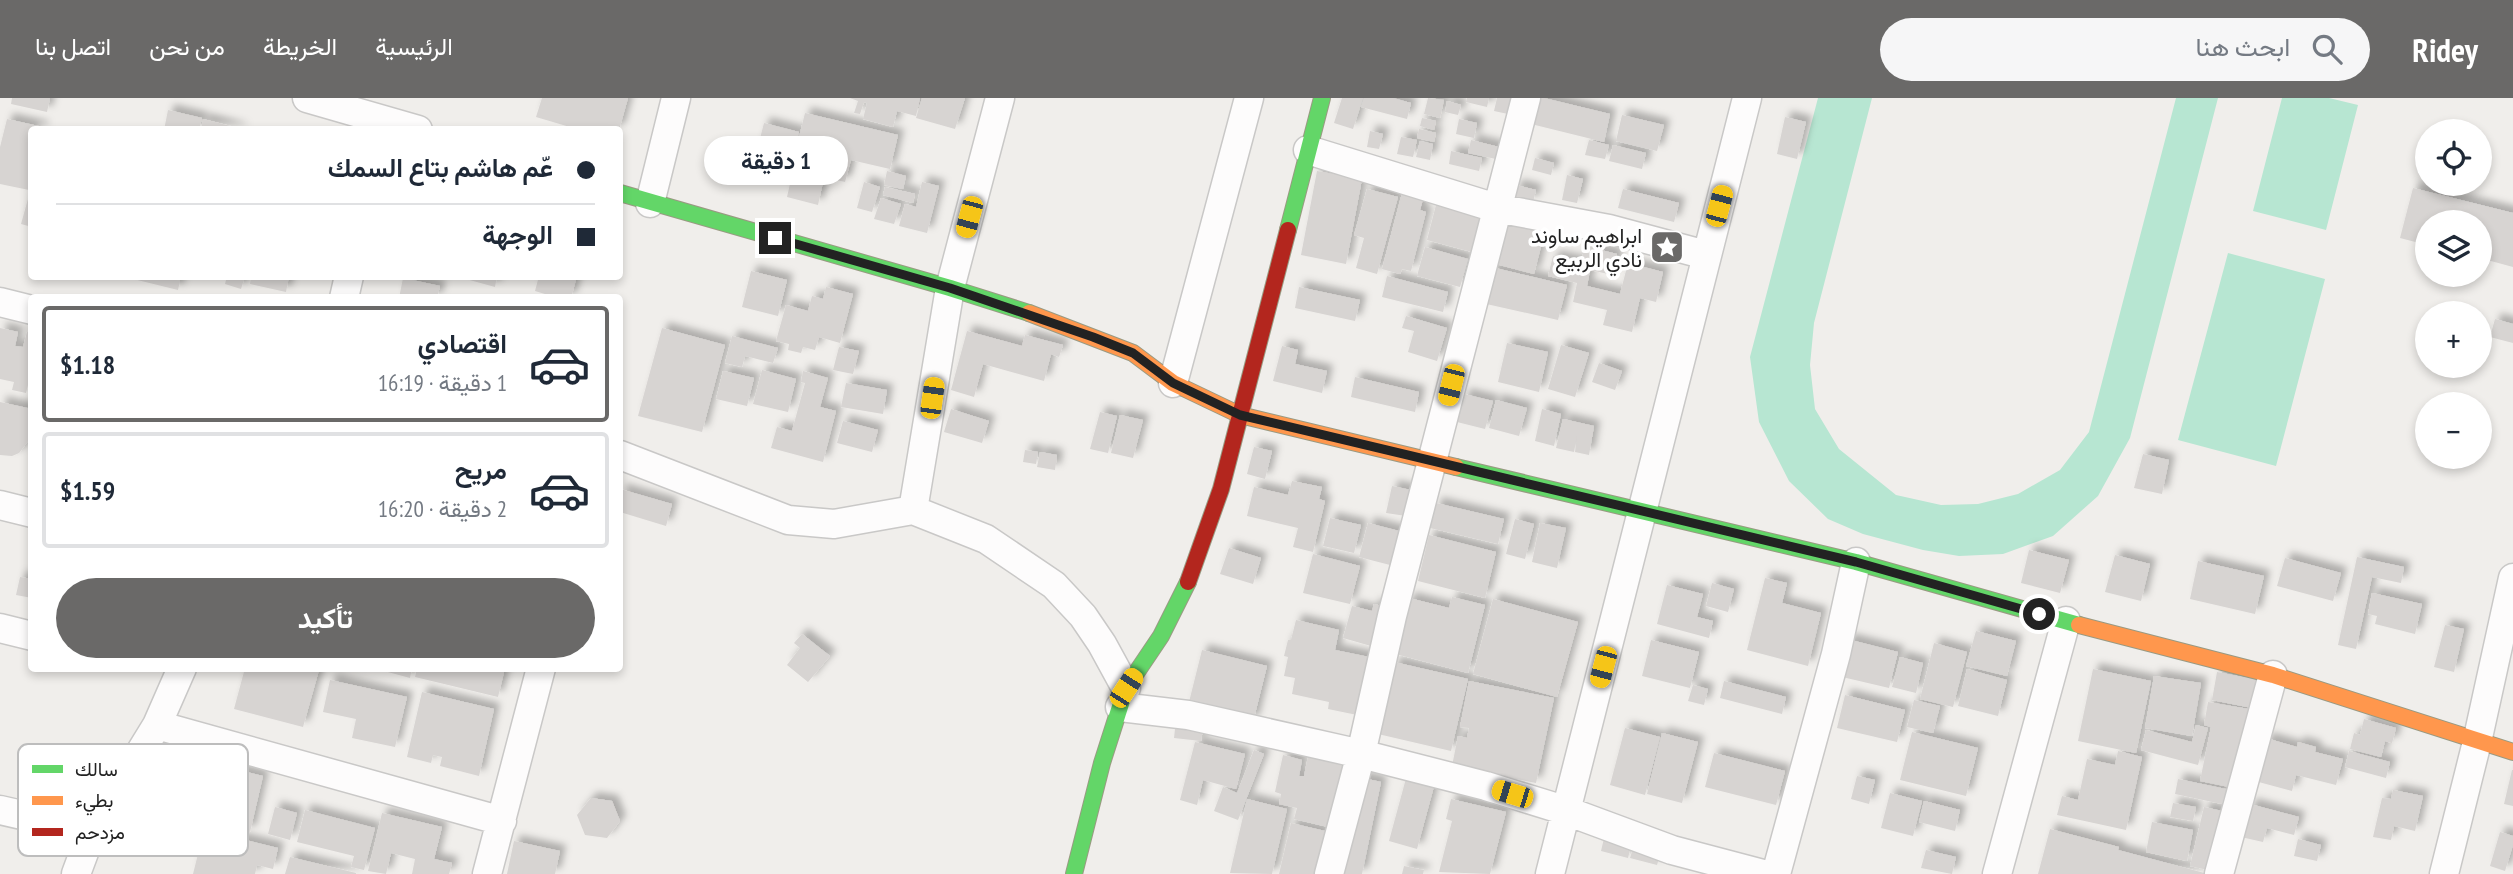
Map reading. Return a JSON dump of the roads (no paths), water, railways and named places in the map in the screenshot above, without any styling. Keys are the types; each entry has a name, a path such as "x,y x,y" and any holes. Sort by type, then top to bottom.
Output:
{"street":[{"path":"307,98 335,101 387,125"},
{"path":"650,203 676,98"},
{"path":"913,510 950,288 1000,98"},
{"path":"1173,383 1249,98"},
{"path":"1074,874 1102,763 1123,698 1161,636 1194,570 1221,489 1322,98"},
{"path":"1329,874 1361,754 1431,461 1526,98"},
{"path":"1549,874 1747,98"},
{"path":"1308,150 1496,208 1609,229 1706,255"},
{"path":"623,194 1023,311 1133,353 1173,383 1240,415 1856,562 2273,675 2513,752"},
{"path":"0,302 28,309"},
{"path":"623,456 788,520 834,524 913,510 986,539 1054,585 1083,616 1102,644 1123,698"},
{"path":"0,505 28,512"},
{"path":"1776,874 1836,654 1856,562"},
{"path":"2444,874 2477,742 2513,578"},
{"path":"1997,874 2066,621"},
{"path":"0,628 28,635"},
{"path":"145,744 157,725 173,672"},
{"path":"487,874 540,672"},
{"path":"2219,874 2273,675"},
{"path":"1123,698 1486,786 1564,810 1672,850 1763,874"},
{"path":"157,725 225,744"},
{"path":"248,750 502,821"},
{"path":"0,810 18,814"},
{"path":"76,874 83,856"}],"place":[{"name":"ابراهيم ساوند نادي الربيع","path":"1667,247"}]}
